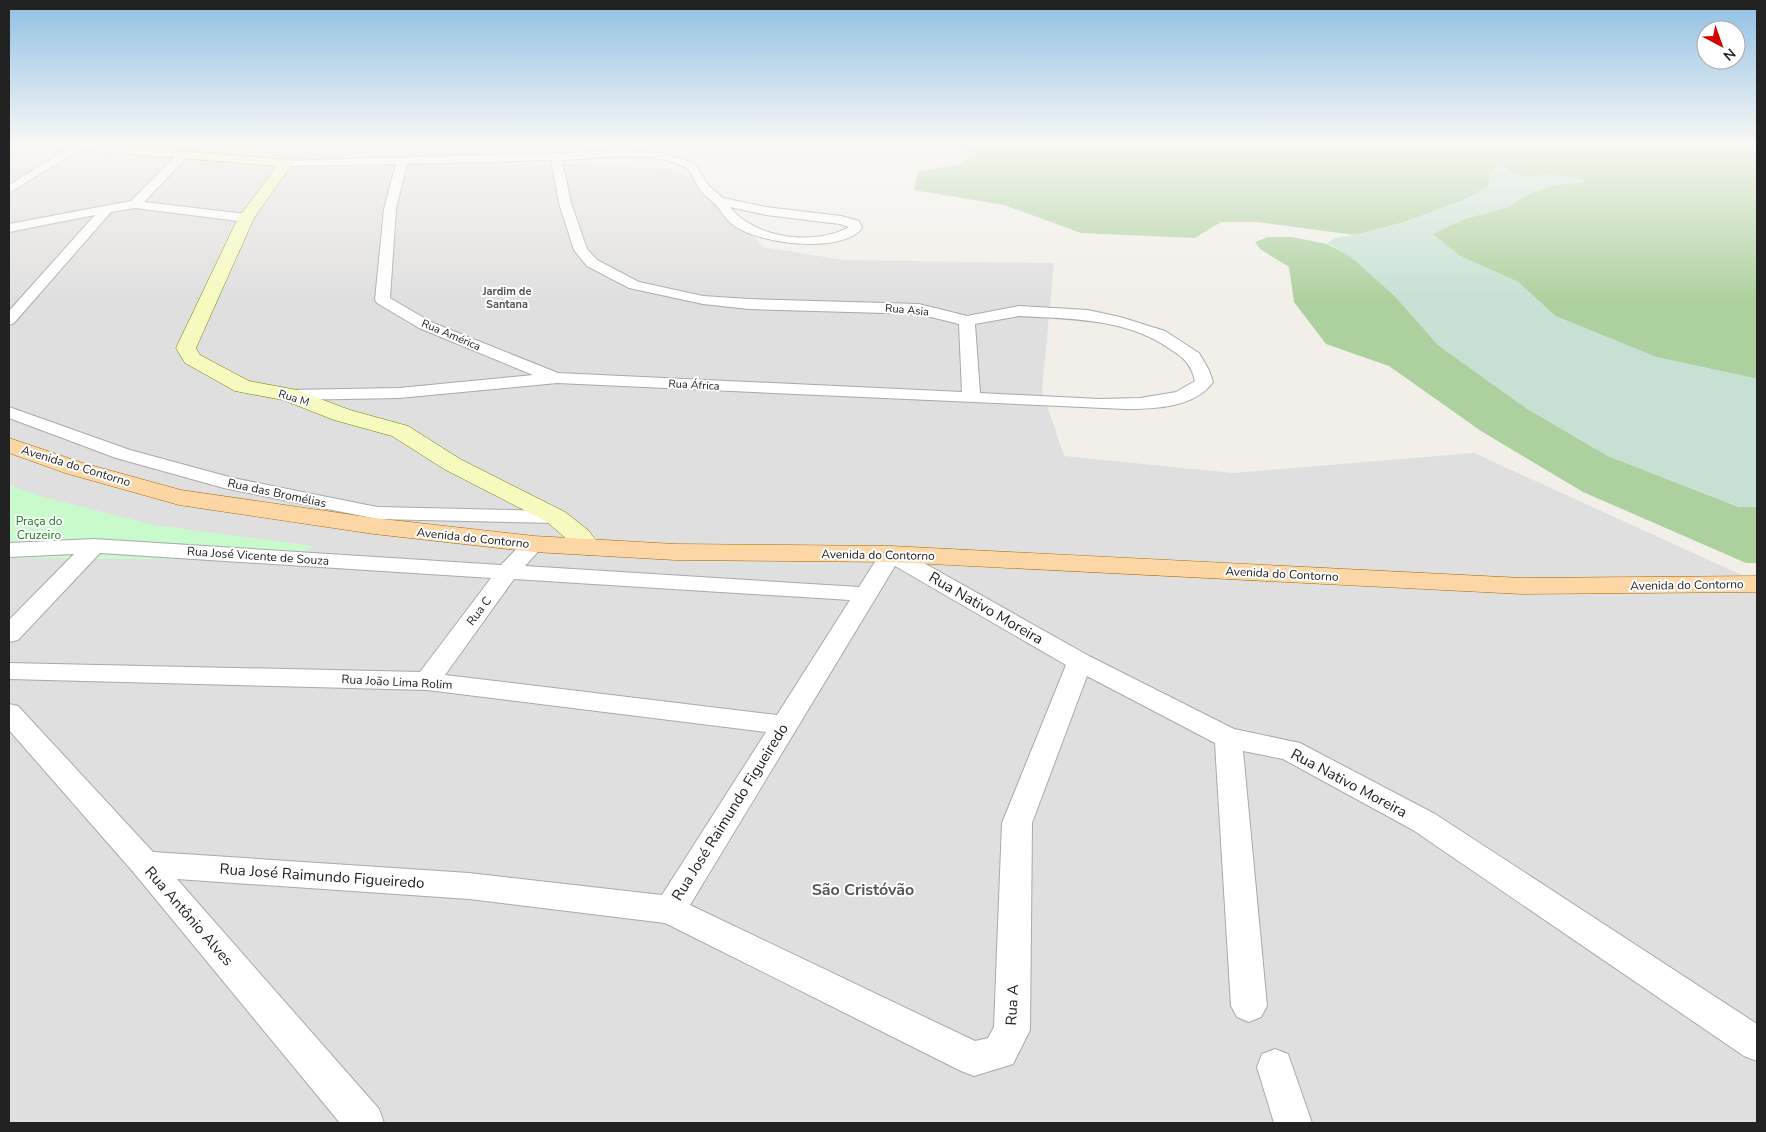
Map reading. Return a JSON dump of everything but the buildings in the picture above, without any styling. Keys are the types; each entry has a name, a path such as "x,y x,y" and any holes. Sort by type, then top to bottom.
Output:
{"main road":[{"name":"Avenida do Contorno","path":"9,445 74,468 179,497 374,526 534,544 674,552 891,554 1522,586 1757,584"}],"street":[{"path":"135,204 143,196"},
{"name":"Rua M","path":"262,196 246,218 186,348 192,360 243,386 289,395 342,415 400,431 452,464 556,517 579,536 588,547"},
{"name":"Rua América","path":"393,196 390,209 382,300 425,326 557,378"},
{"name":"Rua Asia","path":"564,196 581,250 592,263 634,285 702,300 749,304 919,309 967,320 1019,311 1078,314 1115,320 1159,334 1193,357 1201,370 1204,382 1196,390 1161,401 1140,404 1098,404"},
{"path":"714,196 739,223 773,236 820,240 844,235 856,228 854,224 842,220 766,211 719,201"},
{"path":"9,228 135,204 246,218"},
{"path":"9,320 107,209"},
{"path":"967,320 971,398"},
{"name":"Rua África","path":"289,395 399,393 557,378 1098,404"},
{"name":"Rua das Bromélias","path":"9,412 150,462 231,484 377,513 556,517"},
{"name":"Rua C","path":"427,681 508,571 522,554 534,544"},
{"path":"9,634 94,546"},
{"name":"Rua José Vicente de Souza","path":"9,548 94,546 508,571"},
{"name":"Rua José Raimundo Figueiredo","path":"145,864 469,886 670,910 783,725 891,554"},
{"name":"Rua Nativo Moreira","path":"891,554 1080,662 1228,738 1290,750 1424,822 1757,1044"},
{"path":"508,571 865,594"},
{"name":"Rua A","path":"670,910 974,1059 1000,1052 1012,1030 1017,823 1080,662"},
{"name":"Rua João Lima Rolim","path":"9,671 427,681 783,725"},
{"name":"Rua Antônio Alves","path":"9,713 145,864 365,1123"},
{"path":"1228,738 1249,1006"},
{"path":"1275,1067 1293,1123"}],"shaded area":[{"path":"9,196 723,196 763,247 843,260 1054,263 1042,390 1064,456 1233,473 1474,453 1757,582 1757,1123 9,1123"}],"green space":[{"path":"949,196 1471,196 1405,222 1355,235 1256,222 1221,222 1195,238 1081,233 1004,205"},
{"path":"1471,196 1526,196 1508,207 1464,219 1432,234 1460,256 1518,282 1555,316 1656,357 1757,379 1757,507 1740,507 1608,456 1526,408 1438,345 1394,295 1350,256 1327,243 1335,238 1355,235 1405,222"},
{"path":"1526,196 1757,196 1757,379 1656,357 1555,316 1518,282 1460,256 1432,234 1464,219 1508,207"},
{"path":"1268,237 1292,237 1327,244 1350,256 1394,295 1438,345 1526,408 1608,456 1739,507 1757,507 1757,563 1746,563 1583,492 1481,431 1389,366 1326,344 1294,302 1289,267 1260,249 1255,242"},
{"name":"Praça do Cruzeiro","path":"9,485 43,497 154,525 313,546 296,560 9,558"}],"district":[{"name":"Jardim de Santana","path":"507,297"},
{"name":"São Cristóvão","path":"863,890"}]}
